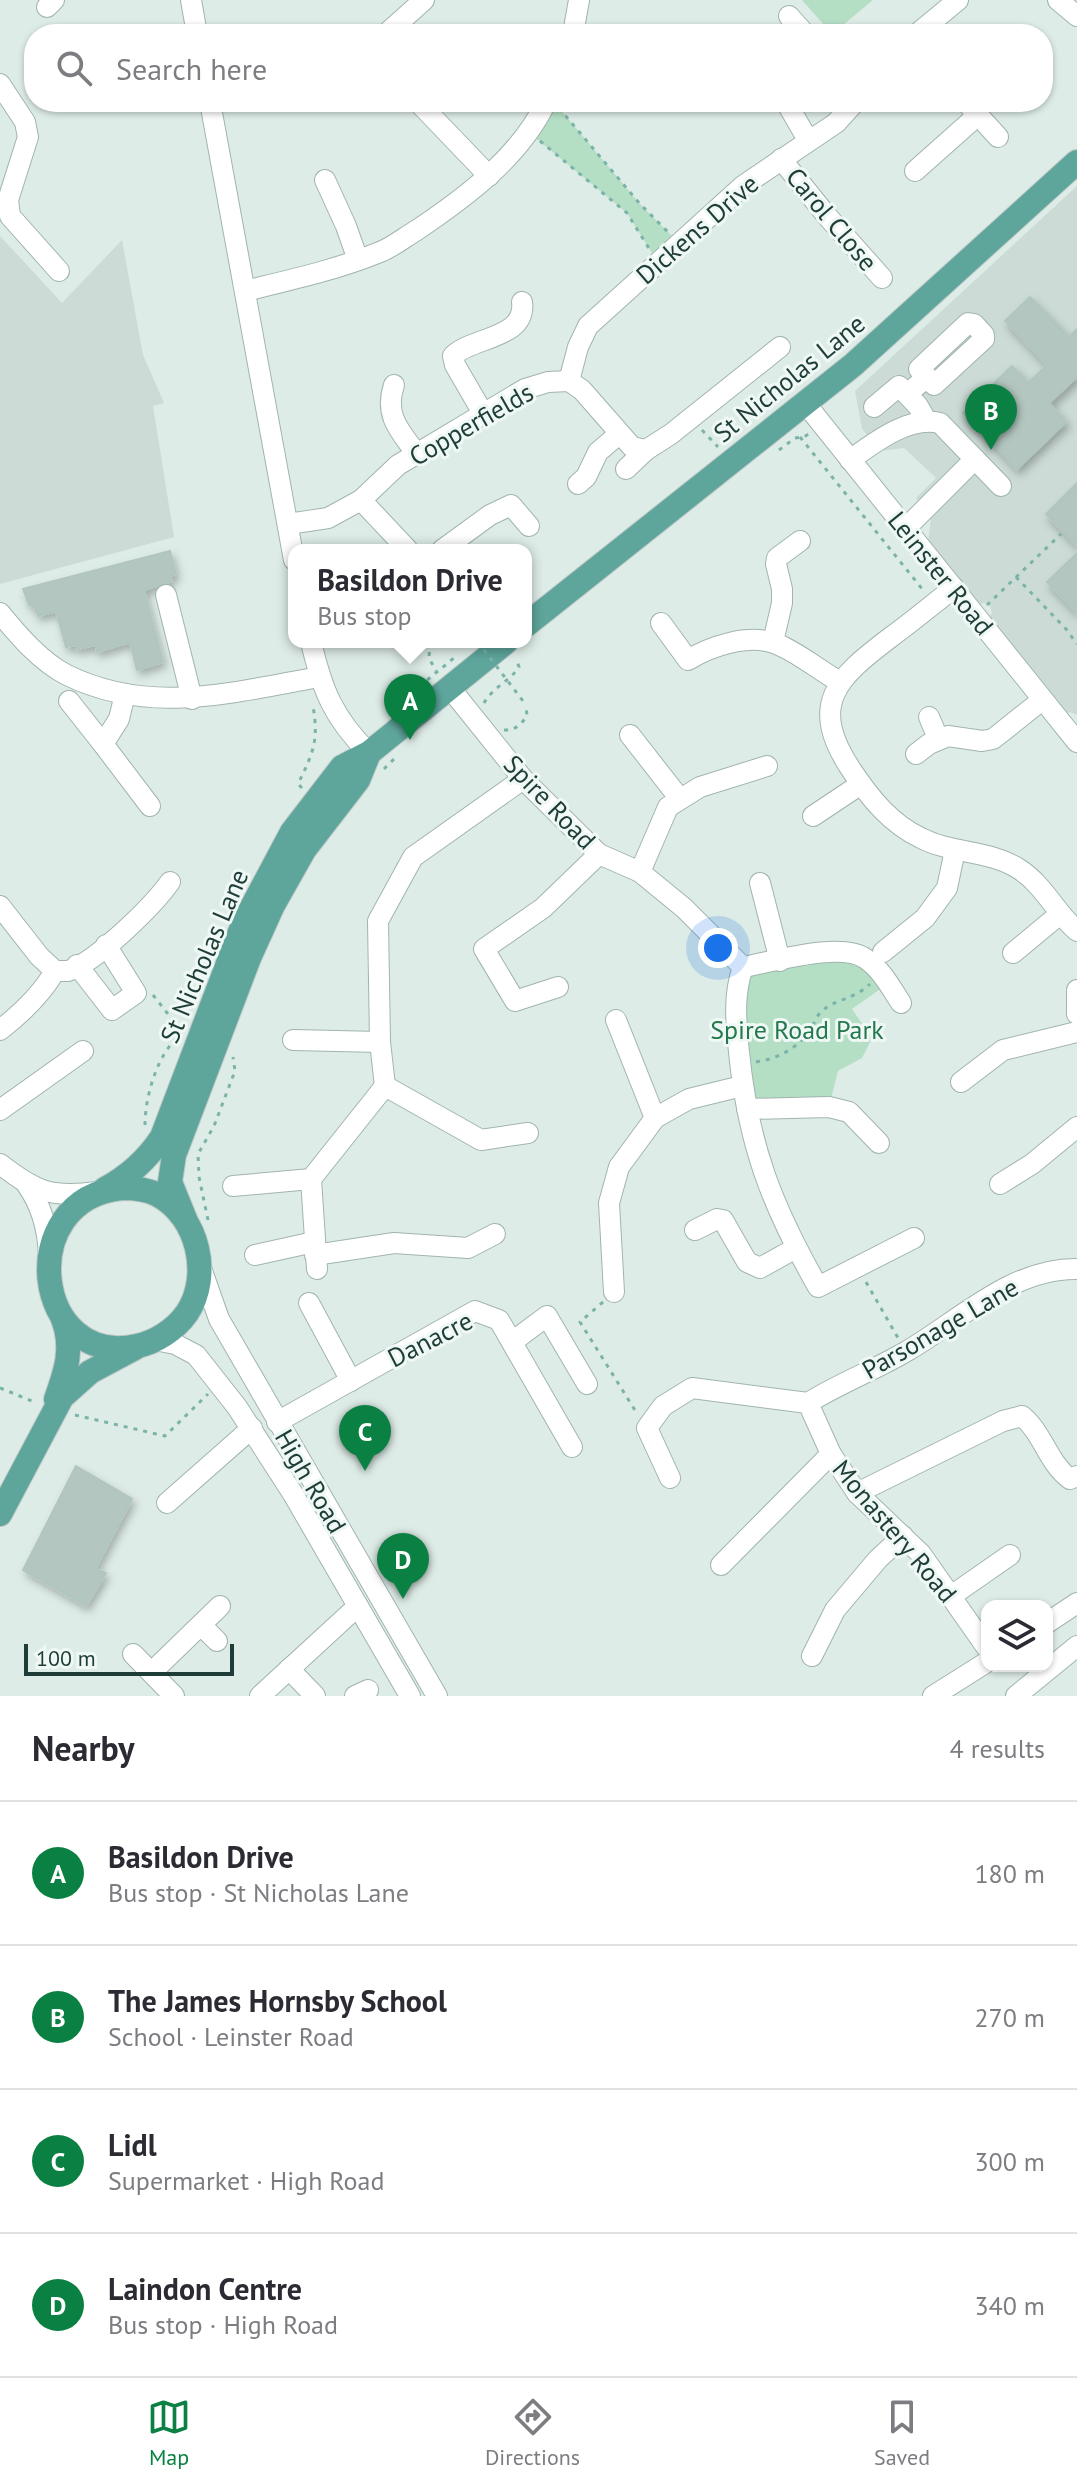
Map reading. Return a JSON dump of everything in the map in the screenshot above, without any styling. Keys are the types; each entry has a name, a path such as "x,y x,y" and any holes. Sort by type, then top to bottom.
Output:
{"main road":[{"name":"St Nicholas Lane","path":"532,620 805,403 955,275 1077,162"},
{"name":"St Nicholas Lane","path":"101,1191 132,1173 162,1137 243,924 292,832 342,767 369,753 443,679 510,649"},
{"name":"St Nicholas Lane","path":"185,1219 170,1182 174,1155 249,958 273,905 304,850 358,780 369,753"},
{"path":"0,1514 53,1409 69,1354 68,1335 51,1291 49,1260 52,1242 65,1218 83,1200 101,1191 139,1188 156,1194 167,1200 185,1219 195,1240 199,1261 196,1293 190,1309 173,1328 151,1342 90,1372 73,1385 53,1409"},
{"path":"62,1319 81,1335 102,1345 132,1347 151,1342"}],"street":[{"path":"191,0 195,24"},
{"path":"397,24 424,0"},
{"path":"575,24 579,0"},
{"path":"929,24 958,0"},
{"path":"1058,0 1077,16"},
{"path":"789,16 796,24"},
{"path":"0,84 25,122 28,137 8,200 10,216 59,271"},
{"path":"212,112 291,544"},
{"path":"428,112 489,176"},
{"path":"245,291 384,251 433,219 489,176 539,112"},
{"path":"792,112 808,140"},
{"name":"Dickens Drive","path":"569,381 578,347 588,326 744,185 836,123 846,112"},
{"path":"915,171 968,112"},
{"path":"976,112 998,137"},
{"name":"Carol Close","path":"781,159 882,278"},
{"path":"325,180 358,260"},
{"path":"484,415 455,365 453,356 468,345 503,333 519,319 522,302"},
{"path":"626,469 646,450 671,434 780,347"},
{"path":"907,394 927,377"},
{"name":"Copperfields","path":"288,524 328,518 361,500 398,465 416,453 525,389 548,382 569,381 582,390 632,447 646,450"},
{"path":"394,385 390,413 416,453"},
{"path":"874,407 899,386 918,406 926,420"},
{"name":"Leinster Road","path":"805,403 1077,742"},
{"path":"850,460 889,434 926,420 940,423 1001,486"},
{"path":"578,484 586,477 598,452 619,434"},
{"path":"906,528 975,459"},
{"path":"361,500 402,544"},
{"path":"450,544 490,515 511,505 529,526"},
{"path":"773,642 782,603 777,558 800,541"},
{"path":"954,588 861,660 840,682 833,697 830,729 835,744 861,784 901,827 932,844 996,858 1015,866 1029,875 1077,931"},
{"path":"166,595 192,699"},
{"path":"0,613 23,641 65,675 125,694 192,699 314,678"},
{"path":"661,623 688,660 734,642 773,642 840,682"},
{"path":"312,648 314,678 338,717 369,753"},
{"name":"Spire Road","path":"443,679 523,779 599,854 640,872 684,908 743,967"},
{"path":"103,744 119,719 125,694"},
{"path":"916,754 938,738 993,739 1042,700"},
{"path":"69,701 150,806"},
{"path":"929,717 938,738"},
{"path":"630,735 680,799"},
{"path":"640,872 668,807 700,787 767,766"},
{"path":"316,1255 311,1179 385,1086 380,1042 378,921 413,857 523,779"},
{"path":"813,816 861,784"},
{"path":"881,962 925,918 947,888 955,850"},
{"path":"558,987 515,1001 484,949 543,908 599,854"},
{"path":"0,906 39,956 55,971 67,971 106,945 144,912 170,882"},
{"path":"760,883 780,961"},
{"path":"1013,953 1060,914"},
{"path":"77,965 112,1010 136,993 106,945"},
{"path":"901,1003 881,962 844,951 743,967 735,988 742,1086 760,1167 779,1216 818,1287 914,1238"},
{"path":"0,1030 22,1013 55,971"},
{"path":"1077,990 1077,1014"},
{"path":"616,1020 655,1118"},
{"path":"961,1082 1003,1050 1077,1032"},
{"path":"293,1040 380,1042"},
{"path":"0,1110 83,1051"},
{"path":"385,1086 481,1140 528,1133"},
{"path":"614,1292 609,1203 619,1167 655,1118 689,1099 742,1086"},
{"path":"747,1109 829,1107 849,1112 879,1143"},
{"path":"1000,1184 1032,1164 1077,1127"},
{"path":"0,1164 27,1185 55,1195 101,1191"},
{"path":"233,1186 311,1179"},
{"path":"27,1185 43,1218 49,1260"},
{"path":"695,1230 720,1218 747,1262 760,1268 796,1248"},
{"path":"255,1255 316,1255 394,1243 468,1248 495,1234"},
{"name":"High Road","path":"199,1261 219,1319 437,1696"},
{"name":"Parsonage Lane","path":"808,1403 831,1388 906,1352 1031,1275 1077,1269"},
{"path":"309,1303 351,1381"},
{"name":"Danacre","path":"277,1422 475,1311 499,1320 572,1447"},
{"path":"512,1342 547,1316 587,1384"},
{"name":"High Road","path":"151,1342 175,1344 196,1355 252,1428 410,1696"},
{"path":"670,1478 647,1428 663,1406 692,1388 808,1403"},
{"name":"Monastery Road","path":"808,1403 831,1454 857,1493 921,1554 981,1639"},
{"path":"857,1493 1003,1421 1022,1416 1068,1473"},
{"path":"167,1503 252,1428"},
{"path":"721,1565 831,1454"},
{"path":"812,1656 835,1610 878,1559 903,1536"},
{"path":"951,1596 1010,1555"},
{"path":"1053,1619 1077,1603"},
{"path":"152,1672 220,1606"},
{"path":"260,1696 358,1606"},
{"path":"202,1626 217,1641"},
{"path":"1016,1696 1077,1646"},
{"path":"133,1654 174,1696"},
{"path":"933,1696 981,1666"},
{"path":"289,1669 315,1696"}],"path":[{"path":"562,112 640,204 679,243"},
{"path":"527,131 627,213 657,261"},
{"path":"800,437 927,596"},
{"path":"976,616 1061,534"},
{"path":"1016,577 1077,644"},
{"path":"430,648 429,658 443,679"},
{"path":"483,648 526,705 527,716 520,725 508,730 493,728"},
{"path":"482,709 484,700 519,667 510,649"},
{"path":"305,790 298,784 314,751 314,678"},
{"path":"740,1065 773,1059 787,1052 809,1032 822,1011 858,995 881,962"},
{"path":"134,990 144,983 185,1031 169,1044 160,1064 144,1109 146,1123 141,1134"},
{"path":"859,1268 906,1352"},
{"path":"614,1292 580,1322 647,1428"},
{"path":"0,1388 53,1409 165,1436 209,1393"}],"shaded area":[{"path":"1077,186 1077,715 1070,712 1065,714 988,619 992,613 990,606 985,603 977,605 928,543 931,517 916,498 936,478 904,448 880,451 862,429 855,391"},
{"path":"0,236 62,303 122,240 143,355 164,403 153,406 174,537 0,584"}],"green space":[{"path":"802,0 873,0 844,24 823,24"},
{"path":"545,112 562,112 640,204 679,243 657,261 627,213 527,131"},
{"name":"Spire Road Park","path":"844,951 880,983 879,990 852,1009 872,1038 862,1058 838,1071 829,1107 747,1109 743,967"}],"building":[{"path":"1030,297 1069,337 1077,329 1077,377 1049,403 1066,422 1017,469 963,413 1012,366 1028,383 1047,365 1005,321"},
{"path":"1077,483 1077,546 1046,514"},
{"path":"170,551 176,574 170,576 172,581 144,590 163,662 137,670 130,642 97,652 96,645 77,649 75,645 66,647 56,611 38,616 34,606 29,605 23,589"},
{"path":"1077,553 1077,613 1047,582"},
{"path":"76,1466 132,1499 95,1569 106,1573 86,1606 23,1570"}],"place":[{"name":"The James Hornsby School","path":"991,450"},
{"name":"Basildon Drive","path":"410,740"},
{"name":"Lidl","path":"365,1471"},
{"name":"Laindon Centre","path":"403,1599"}]}
